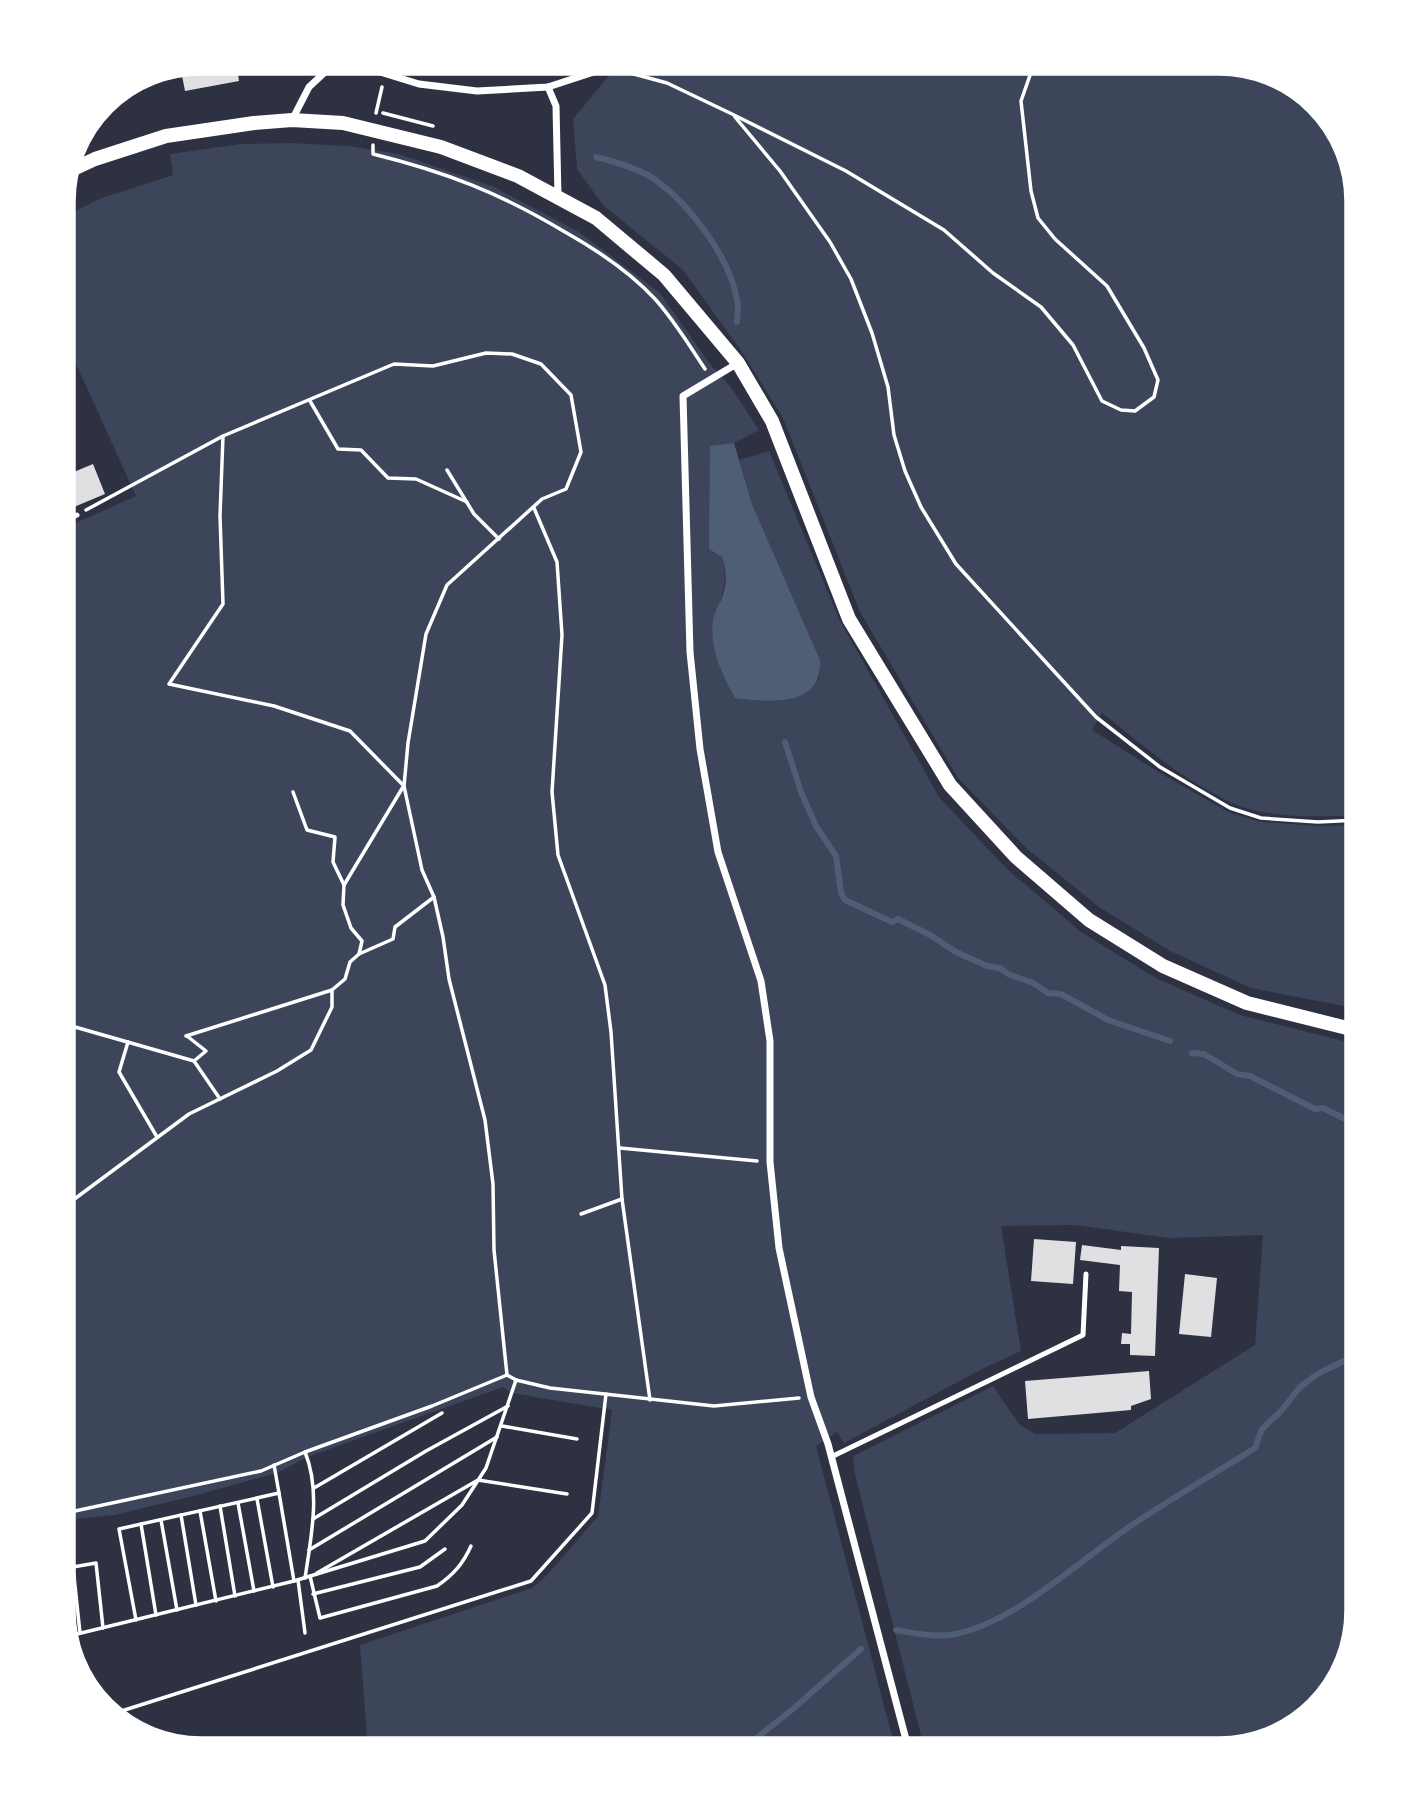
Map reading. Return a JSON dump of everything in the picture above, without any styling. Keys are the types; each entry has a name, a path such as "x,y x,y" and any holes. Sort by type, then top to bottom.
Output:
{"main road":[{"path":"78,167 166,136 292,120 343,123 441,147 518,176 596,218 664,275 738,363 772,421 849,619 950,785 1016,857 1088,920 1163,966 1247,1003 1346,1028"}],"street":[{"path":"292,120 309,87 323,74"},
{"path":"385,74 419,85 477,91 548,87 588,74"},
{"path":"548,87 556,106 558,197"},
{"path":"738,363 682,396 690,652 700,749 718,852 761,981 770,1041 770,1162 779,1248 811,1397 831,1457 906,1738"}],"lane":[{"path":"831,1457 1083,1335 1086,1274"}],"path":[{"path":"385,74 373,129 373,154 477,185 549,222 620,267 654,298 712,379"},
{"path":"630,74 667,83 732,114 846,171 944,230 993,273 1041,307 1073,345 1102,401 1121,410 1135,411 1154,397 1158,380 1144,348 1107,286 1055,239 1038,218 1031,191 1021,101 1030,74"},
{"path":"732,114 780,172 830,242 851,279 873,332 885,376 894,435 905,471 921,507 956,564 1096,717 1160,767 1230,808 1261,818 1318,822 1346,821"},
{"path":"77,515 223,436 394,364 433,366 486,353 513,354 541,364 571,395 581,452 566,489 542,499 447,586 426,634 408,743 404,786 422,870 435,897 449,979 485,1120 493,1184 494,1250 507,1375"},
{"path":"310,401 338,449 361,450 388,478 416,479 467,502"},
{"path":"223,436 220,516 223,604 169,684 274,706 350,731 404,786"},
{"path":"447,470 474,514 499,539"},
{"path":"534,508 557,562 562,635 552,792 558,855 605,985 622,1199 650,1400"},
{"path":"359,954 362,941 351,928 343,905 344,885 404,786"},
{"path":"293,792 307,830 335,837 333,862 344,885"},
{"path":"194,1061 206,1051 186,1036 332,990 345,979 350,962 359,954 393,939 395,927 435,897"},
{"path":"74,1199 189,1114 311,1050 332,1007 332,990"},
{"path":"74,1027 194,1061 220,1099"},
{"path":"128,1042 119,1072 157,1137"},
{"path":"620,1148 770,1162"},
{"path":"581,1214 622,1199"},
{"path":"507,1375 516,1380 550,1388 714,1406 811,1397"},
{"path":"74,1511 261,1471 507,1375"},
{"path":"76,1635 296,1581 425,1541 462,1505 486,1468 516,1380"},
{"path":"122,1711 531,1581 592,1513 606,1394"},
{"path":"313,1519 426,1451 508,1406"},
{"path":"314,1488 442,1413"},
{"path":"502,1426 577,1439"},
{"path":"309,1550 499,1436"},
{"path":"305,1452 314,1488 309,1577 320,1618 437,1586 451,1576 464,1561 471,1546"},
{"path":"274,1465 305,1633"},
{"path":"309,1577 478,1480 567,1494"},
{"path":"136,1620 120,1529 279,1493"},
{"path":"257,1498 273,1587"},
{"path":"238,1503 254,1591"},
{"path":"220,1506 235,1596"},
{"path":"200,1511 216,1601"},
{"path":"181,1515 196,1605"},
{"path":"161,1520 177,1610"},
{"path":"141,1524 156,1615"},
{"path":"313,1594 420,1567 445,1549"},
{"path":"74,1567 96,1563 103,1628"},
{"path":"74,1577 80,1634"}],"shaded area":[{"path":"610,74 1228,74 1268,83 1297,100 1315,117 1325,130 1340,160 1346,192 1346,815 1293,816 1244,808 1179,773 1102,713 1092,730 1228,812 1261,822 1346,825 1346,1006 1251,988 1170,951 1099,907 1026,848 958,778 860,612 783,418 742,352 683,270 603,205 577,169 573,119"},
{"path":"241,144 349,146 399,154 494,187 579,232 660,293 710,364 730,386 759,430 734,443 710,447 725,573 722,596 713,619 819,680 820,660 752,504 739,460 769,451 839,619 939,797 1006,868 1081,932 1156,978 1240,1015 1346,1042 1346,1620 1340,1652 1325,1682 1303,1707 1290,1717 1260,1732 1228,1738 922,1738 855,1475 853,1456 993,1386 1019,1424 1035,1434 1115,1433 1255,1345 1263,1235 1169,1238 1075,1225 1001,1226 1021,1351 844,1443 837,1432 816,1446 893,1738 367,1738 360,1645 532,1588 547,1575 598,1516 612,1410 512,1393 503,1387 307,1457 277,1473 115,1515 74,1519 74,524 136,496 74,359 74,212 99,199 173,175 170,154"},
{"path":"734,443 752,504 820,660 819,676 813,687 791,698 735,698 715,651 713,620 726,579 722,557 709,549 710,446"}],"building":[{"path":"238,74 239,81 185,91 182,75"},
{"path":"93,464 105,494 74,507 74,472"},
{"path":"1034,1239 1076,1242 1073,1284 1031,1281"},
{"path":"1082,1245 1121,1250 1121,1246 1159,1248 1155,1356 1130,1355 1130,1344 1121,1344 1122,1333 1131,1334 1132,1292 1119,1291 1120,1265 1080,1260"},
{"path":"1185,1274 1217,1278 1211,1337 1179,1334"},
{"path":"1149,1371 1151,1399 1131,1406 1131,1410 1028,1419 1025,1381"}],"waterway":[{"path":"596,157 644,173 683,204 718,250 726,267 738,303 737,322"},
{"path":"785,742 801,792 816,826 836,856 841,893 845,900 892,922 898,919 932,936 954,951 987,966 1000,968 1048,993 1061,994 1108,1020 1170,1041"},
{"path":"1192,1053 1204,1054 1237,1074 1250,1076 1315,1109 1323,1108 1346,1120"},
{"path":"896,1630 949,1635 973,1629 1021,1606 1132,1525 1255,1448 1262,1429 1300,1387 1319,1373 1346,1360"},
{"path":"756,1738 861,1649"}]}
